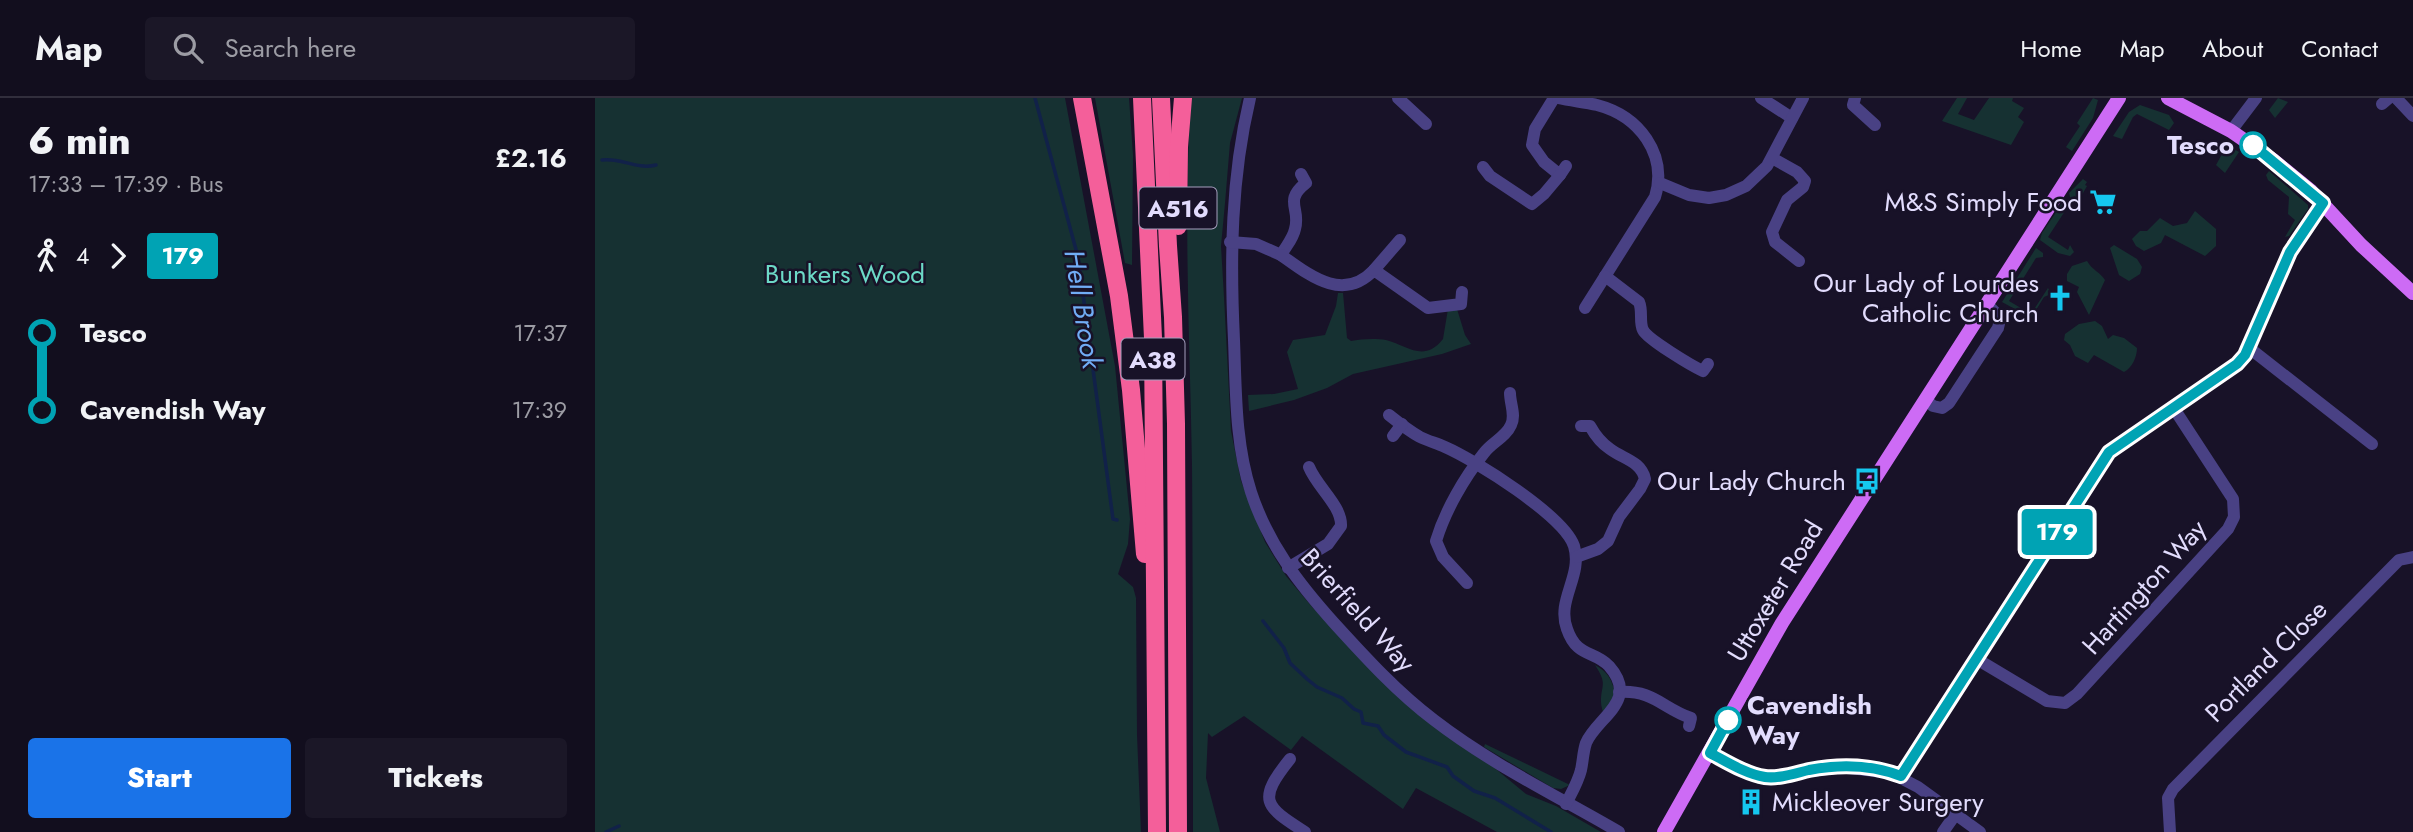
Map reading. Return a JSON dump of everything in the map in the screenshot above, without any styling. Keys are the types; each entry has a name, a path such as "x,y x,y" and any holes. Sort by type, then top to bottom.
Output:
{"highway":[{"name":"A516","path":"1082,98 1119,296 1131,390 1143,541 1155,620"},
{"name":"A38","path":"1142,98 1153,338 1157,832"},
{"name":"A38","path":"1161,98 1173,317 1176,437 1178,832"},
{"name":"A516","path":"1173,317 1183,98"}],"main road":[{"name":"Uttoxeter Road","path":"1664,832 1782,623 2119,98"},
{"path":"2168,98 2231,131 2273,160 2323,203 2361,245 2413,293"}],"street":[{"name":"Brierfield Way","path":"1250,98 1234,186 1230,242 1237,411 1244,469 1266,530 1288,568 1347,638 1406,697 1479,751 1566,804 1619,832"},
{"path":"1398,98 1426,124"},
{"path":"1483,167 1490,176 1532,204 1544,194 1563,170 1543,162 1532,145 1535,129 1556,98 1598,102 1620,114 1644,134 1657,161 1660,183 1638,227 1587,298"},
{"path":"1761,98 1792,118"},
{"path":"1660,183 1689,195 1718,197 1737,191 1754,180 1772,158 1803,98"},
{"path":"1854,98 1855,109 1875,125"},
{"path":"2231,131 2256,98"},
{"path":"2396,98 2413,116"},
{"path":"1772,158 1797,172 1805,181 1803,187 1787,200 1772,232 1776,242 1799,261"},
{"path":"1281,255 1295,230 1293,198 1296,191 1306,183 1301,174"},
{"path":"1901,776 2109,452 2237,364 2245,355 2290,252 2323,203"},
{"path":"1230,242 1256,244 1281,255 1318,280 1332,285 1360,281 1374,270 1400,240"},
{"path":"1374,270 1429,308 1461,304 1462,292"},
{"path":"1605,276 1640,302 1641,327 1649,337 1703,371 1708,364"},
{"path":"1925,399 1933,406 1942,408 1949,403 1998,328 1998,315 1986,304"},
{"path":"2248,347 2372,444"},
{"path":"1467,583 1443,557 1436,541 1457,496 1476,464 1512,424 1510,393"},
{"name":"Hartington Way","path":"1975,658 2047,701 2065,703 2077,694 2228,529 2234,517 2232,499 2173,407"},
{"path":"1389,415 1424,439 1444,446 1476,464 1554,519 1570,537 1576,557 1575,575 1565,604 1564,622 1571,640 1583,652 1611,668 1618,682 1619,692 1614,709 1587,742 1577,785 1566,804"},
{"path":"1393,436 1402,425"},
{"path":"1576,557 1598,549 1608,541 1619,517 1645,479 1639,466 1609,449 1590,426 1581,426"},
{"path":"1288,568 1328,544 1341,526 1339,513 1316,483 1309,467"},
{"name":"Portland Close","path":"2169,832 2168,798 2183,779 2399,560 2413,557"},
{"path":"1619,692 1641,692 1653,696 1680,714 1692,718 1689,726"},
{"path":"1710,753 1766,777 1842,766 1876,769 1901,776 1980,832"},
{"path":"1290,759 1272,782 1270,800 1279,816 1305,832"},
{"path":"1943,832 1955,816"}],"green space":[{"name":"Bunkers Wood","path":"595,98 1065,98 1115,366 1130,519 1128,544 1118,574 1133,587 1136,598 1141,832 595,832"},
{"path":"1095,98 1129,98 1133,155 1132,265 1125,263"},
{"path":"1191,98 1242,98 1230,143 1221,246 1231,431 1241,481 1265,542 1286,576 1313,608 1485,760 1526,794 1556,806 1601,832 1497,832 1416,788 1403,809 1302,736 1291,750 1244,716 1212,737 1208,733 1206,778 1220,832 1193,832 1192,465 1187,236"},
{"path":"1957,98 1967,98 1958,114 1974,120 1989,98 2013,98 2012,101 2024,108 2018,117 2024,122 2011,145 1942,121"},
{"path":"2093,98 2098,100 2093,118 2072,151 2066,147 2080,126 2077,123"},
{"path":"2278,98 2288,102 2275,118 2269,110"},
{"path":"2140,105 2169,115 2174,123 2169,130 2137,114 2122,139 2113,136 2129,112"},
{"path":"2227,145 2239,152 2225,173 2216,165"},
{"path":"2269,171 2308,205 2289,236 2285,237 2295,220 2288,214 2289,197 2268,180 2266,175"},
{"path":"2083,179 2087,186 2079,200 2074,196 2071,201 2069,193"},
{"path":"2063,202 2065,211 2048,237 2068,250 2070,245 2074,252 2070,256 2058,253 2040,240"},
{"path":"2195,211 2216,229 2216,246 2205,256 2165,235 2161,243 2144,251 2136,246 2132,239 2140,231 2147,231 2160,218 2173,226 2187,223"},
{"path":"2114,245 2137,259 2142,267 2140,274 2129,281 2119,275 2110,248"},
{"path":"2036,248 2043,253 2043,257 2036,258 2009,301 2031,314 2048,288 2051,294 2044,297 2031,318 2002,302"},
{"path":"2087,261 2105,280 2089,315 2077,292 2079,287 2067,281 2067,274 2072,266"},
{"path":"1338,293 1343,293 1347,338 1351,341 1382,339 1416,351 1429,350 1443,339 1448,309 1457,309 1465,335 1471,344 1442,354 1353,374 1327,388 1294,400 1249,411 1248,395 1274,394 1298,389 1287,352 1293,340 1325,335"},
{"path":"2095,321 2102,326 2108,339 2113,335 2124,338 2137,348 2133,362 2124,372 2094,355 2088,363 2075,356 2070,345 2064,340 2065,334 2079,324"},
{"path":"1595,665 1609,677 1615,693 1604,715 1601,702 1603,681"},
{"path":"1485,744 1570,785 1561,789 1553,788 1484,747"}],"waterway":[{"name":"Hell Brook","path":"1035,98 1078,257 1113,519 1117,520"},
{"path":"602,160 642,166 656,165"},
{"path":"1263,621 1284,648 1290,663 1317,687 1342,698 1361,712 1363,723 1378,726 1384,735 1406,752 1447,767 1453,776 1474,791 1495,798 1551,832"},
{"path":"606,832 619,826"}],"bus line":[{"name":"179","path":"1728,720 1710,753 1756,774 1774,777 1842,766 1876,769 1901,776 2109,452 2237,364 2245,355 2279,273 2301,233 2323,203 2299,180 2253,145"}],"place":[{"name":"Tesco","path":"2253,145"},
{"name":"M&S Simply Food","path":"2103,202"},
{"name":"Our Lady of Lourdes Catholic Church","path":"2060,298"},
{"name":"Our Lady Church","path":"1867,481"},
{"name":"Cavendish Way","path":"1728,720"},
{"name":"Mickleover Surgery","path":"1751,802"}]}
